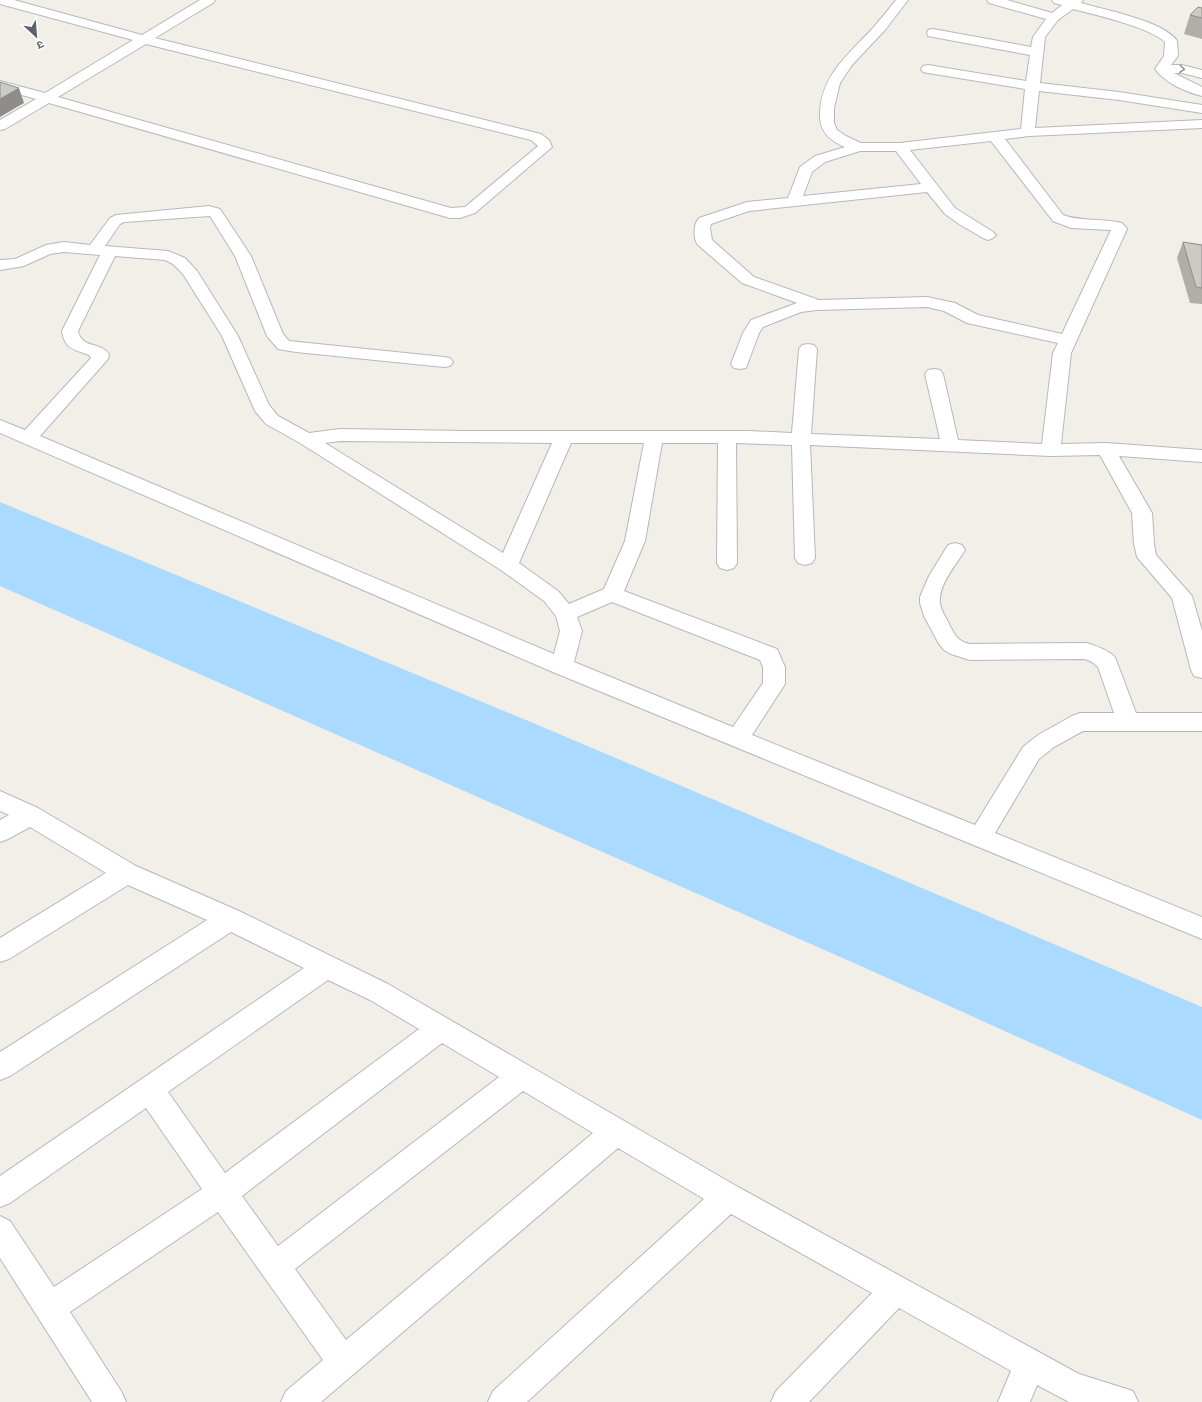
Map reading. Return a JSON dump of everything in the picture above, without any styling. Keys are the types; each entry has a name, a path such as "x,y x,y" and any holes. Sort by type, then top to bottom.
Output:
{"street":[{"path":"0,0 142,39 536,137 544,143 545,147 470,210 460,213 450,213 0,85"},
{"path":"0,126 209,0"},
{"path":"859,147 839,139 832,133 827,124 827,101 833,82 902,0"},
{"path":"994,0 1054,17"},
{"path":"1058,0 1075,2 1152,28 1164,34 1171,41 1171,56 1162,69"},
{"path":"1029,132 1027,126 1039,37 1054,17 1075,2"},
{"path":"933,33 1036,52"},
{"path":"928,69 1032,86 1119,96 1202,109"},
{"path":"1162,69 1182,69 1202,74"},
{"path":"1162,69 1171,78 1200,86"},
{"path":"794,202 805,170 820,159 859,147 900,147 1029,132 1202,124"},
{"path":"995,136 1058,218 1071,223 1113,225 1117,226 1119,229 1062,353 1051,450"},
{"path":"900,147 955,216 988,235"},
{"path":"817,305 748,280 704,242 702,228 704,221 747,207 930,186"},
{"path":"28,438 99,359 100,354 96,351 76,345 71,338 70,331 115,221 129,216 209,211 215,212 243,256 275,336 284,345 444,362"},
{"path":"0,264 18,263 46,250 64,247 168,256 179,261 189,271 230,336 262,407 272,420 508,565 551,596 566,614 571,631 562,666"},
{"path":"740,364 751,333 757,324 798,308 817,305 927,302 949,307 973,319 1068,340"},
{"path":"805,558 801,439 808,349"},
{"path":"934,374 950,446"},
{"path":"0,426 562,666 1202,928"},
{"path":"306,440 340,435 727,437 1051,450 1106,449 1202,456"},
{"path":"508,565 564,437"},
{"path":"566,614 612,594 635,541 654,437"},
{"path":"727,437 727,563"},
{"path":"1106,449 1118,473 1142,513 1144,544 1147,557 1182,596 1202,670"},
{"path":"955,550 934,584 930,602 936,619 949,644 956,649 970,652 1087,651 1100,656 1107,664 1128,722"},
{"path":"612,594 769,655 774,667 774,684 738,738"},
{"path":"980,838 1031,753 1046,741 1080,722 1202,722"},
{"path":"0,800 30,815 127,874 230,919 379,992 728,1197 1073,1388 1118,1401"},
{"path":"0,832 30,815"},
{"path":"0,951 127,874"},
{"path":"0,1067 230,919"},
{"path":"0,1193 326,966"},
{"path":"49,1308 222,1193 441,1028"},
{"path":"274,1267 522,1076"},
{"path":"149,1089 274,1267 343,1362"},
{"path":"297,1402 616,1131"},
{"path":"504,1402 728,1197"},
{"path":"0,1231 110,1402"},
{"path":"787,1402 896,1290"},
{"path":"1014,1402 1030,1364"}],"water":[{"path":"0,502 538,725 1202,1007 1202,1120 863,967 0,586"}],"building":[{"path":"1198,7 1202,8 1202,18 1190,15"},
{"path":"0,82 19,88 0,99"},
{"path":"1183,242 1202,245 1202,288 1196,287"}]}
